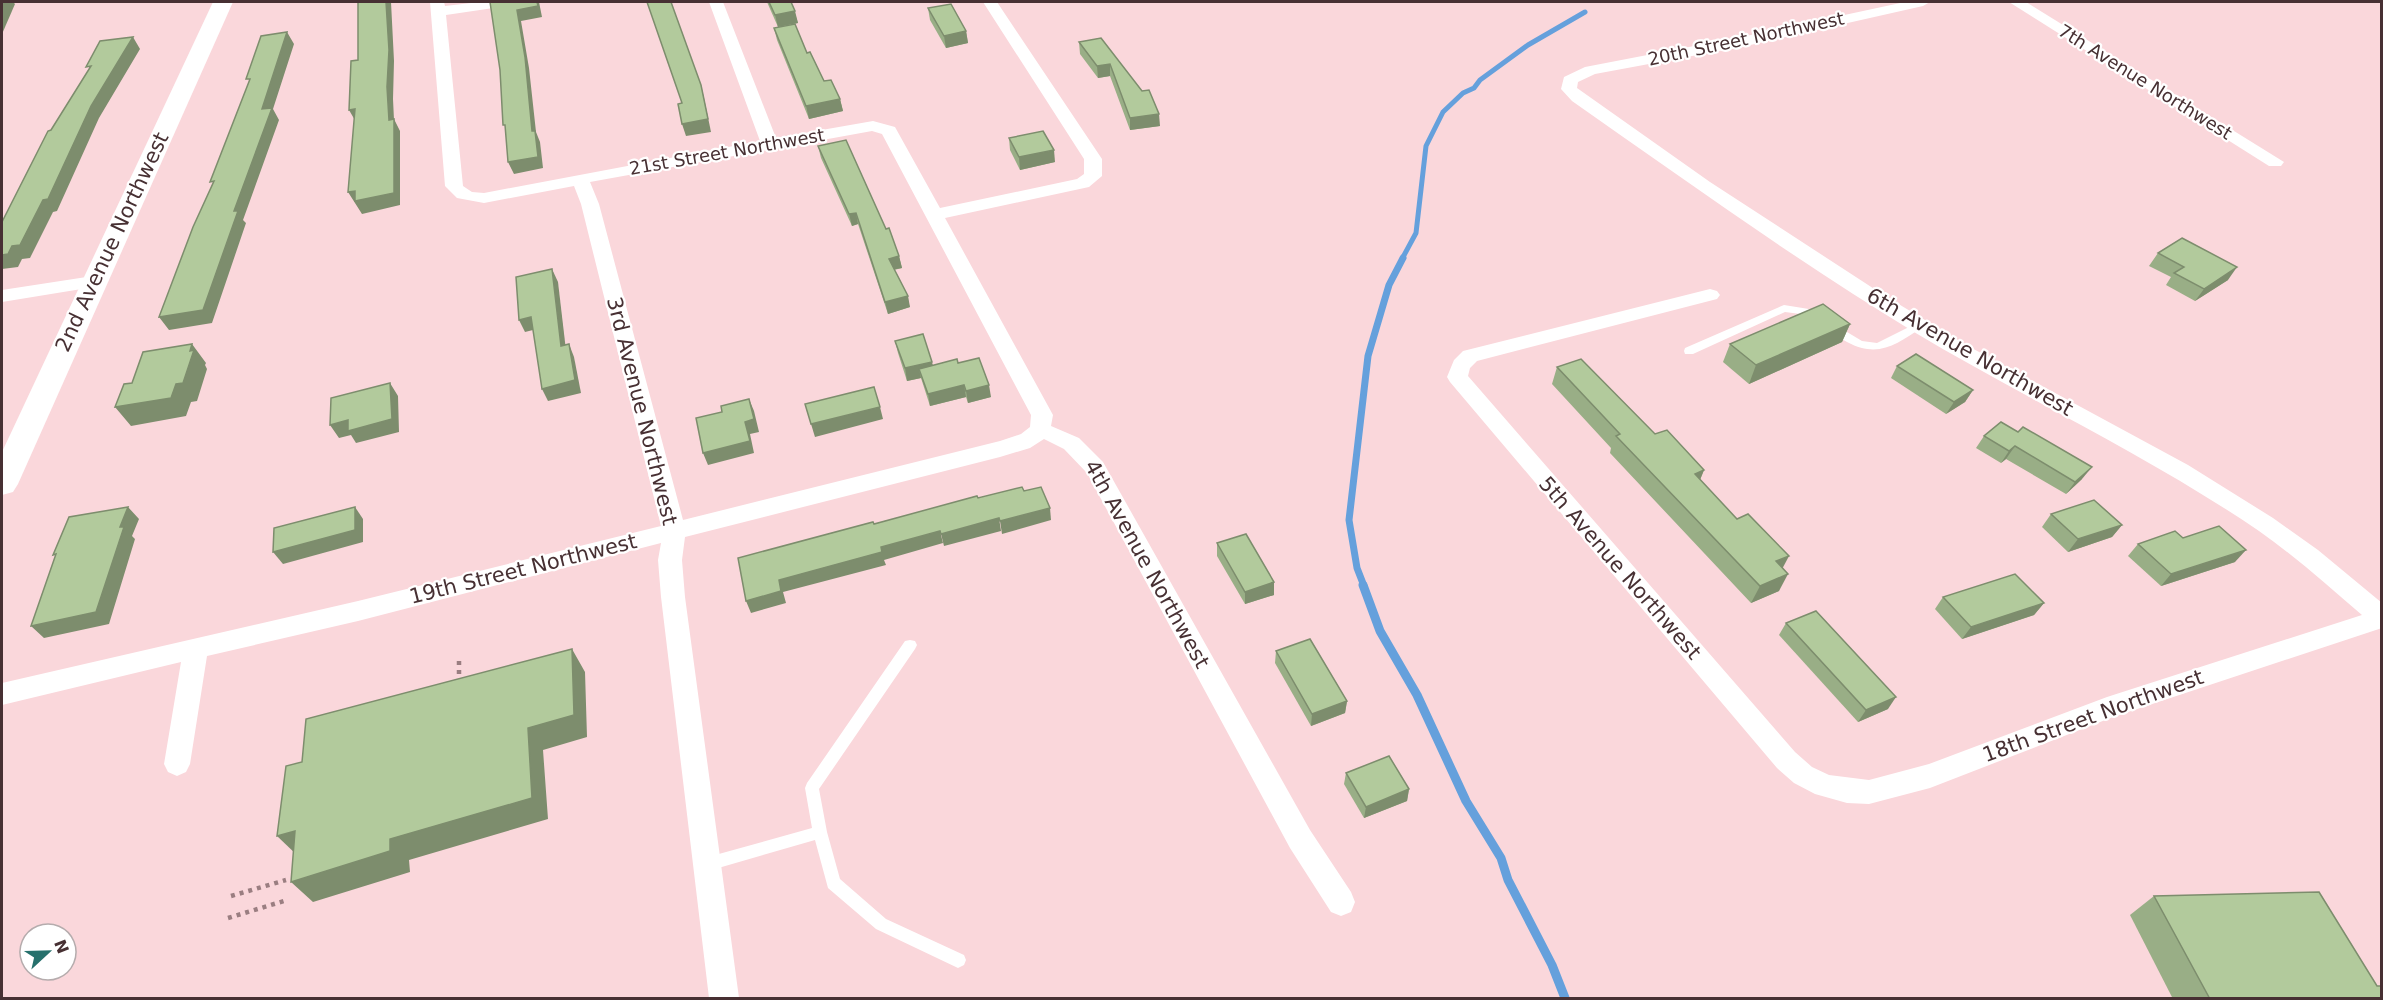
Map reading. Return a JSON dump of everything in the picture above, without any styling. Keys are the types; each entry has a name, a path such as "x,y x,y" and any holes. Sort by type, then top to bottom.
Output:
{"main road":[{"name":"2nd Avenue Northwest","path":"2,484 223,2"}],"street":[{"path":"507,2 438,7 453,186 456,191 467,197 484,198 580,179"},
{"path":"716,2 770,144"},
{"path":"990,2 1093,159 1093,176 1083,183 934,215 1008,347 1042,415 1043,424 1040,430"},
{"name":"20th Street Northwest","path":"1570,80 1591,70 1746,41 1923,2"},
{"name":"7th Avenue Northwest","path":"2016,2 2275,162"},
{"name":"6th Avenue Northwest","path":"1570,80 1569,89 1578,98 1806,254 1919,325 2179,469 2222,496 2305,553 2382,617"},
{"name":"21st Street Northwest","path":"580,179 873,126 889,131 934,215"},
{"name":"3rd Avenue Northwest","path":"580,179 590,204 674,530 670,560 682,678 724,999"},
{"path":"2,296 93,282"},
{"name":"5th Avenue Northwest","path":"1710,295 1470,356 1461,365 1456,377 1770,743 1803,776"},
{"name":"19th Street Northwest","path":"2,694 358,611 1000,448 1028,440 1040,430"},
{"name":"4th Avenue Northwest","path":"1040,430 1075,444 1095,468 1300,839 1341,902"},
{"name":"18th Street Northwest","path":"1803,776 1835,789 1869,792 1930,776 2107,708 2382,617"},
{"path":"177,764 196,648"}],"lane":[{"path":"1689,351 1785,308 1811,312 1853,342 1869,348 1884,347 1919,325"},
{"path":"910,645 812,788 819,832 833,883 881,924 958,960"},
{"path":"708,864 819,832"}],"path":[{"path":"459,661 459,684"},
{"path":"231,896 286,880"},
{"path":"228,918 284,901"}],"building":[{"path":"358,2 386,2 389,120 394,119 394,193 355,201 355,191 348,192 355,109 349,110 351,61 358,60"},
{"path":"490,2 537,2 538,6 517,10 525,57 532,131 535,131 538,157 508,162 500,70"},
{"path":"647,2 671,2 701,85 708,119 682,124 678,104 682,103"},
{"path":"769,2 791,2 795,11 775,15"},
{"path":"951,4 966,31 944,36 928,8"},
{"path":"795,24 807,53 810,52 824,81 831,80 840,99 806,106 774,28"},
{"path":"287,32 262,109 272,108 234,211 238,211 203,310 159,317 193,227 214,181 210,182 250,79 246,79 261,36"},
{"path":"133,37 91,106 48,199 43,200 20,245 12,246 8,254 2,255 2,222 48,131 51,130 91,66 86,67 100,41"},
{"path":"1101,38 1142,91 1149,90 1159,114 1130,118 1110,64 1097,66 1079,42"},
{"path":"1043,131 1054,150 1019,157 1009,138"},
{"path":"846,140 886,229 889,228 899,256 889,259 908,296 885,302 856,213 849,214 818,146"},
{"path":"2182,238 2237,267 2204,289 2174,273 2184,267 2158,253"},
{"path":"552,269 561,346 569,344 575,380 542,389 531,317 519,320 516,277"},
{"path":"1823,304 1850,324 1756,365 1730,344"},
{"path":"923,334 932,362 905,368 895,341"},
{"path":"192,344 190,351 194,350 183,383 176,384 171,398 115,407 124,384 132,383 143,352"},
{"path":"1916,354 1973,390 1954,402 1897,366"},
{"path":"979,358 989,385 966,391 964,385 928,394 919,369 957,359 958,363"},
{"path":"1581,359 1655,434 1667,430 1704,470 1695,474 1737,519 1748,514 1789,556 1776,561 1788,574 1760,586 1616,436 1620,434 1557,367"},
{"path":"390,383 392,419 348,431 348,420 330,425 331,398"},
{"path":"874,387 880,407 811,424 805,404"},
{"path":"749,399 754,419 745,422 750,441 703,453 696,418 722,412 721,406"},
{"path":"2001,422 2018,432 2023,427 2092,467 2075,482 2015,446 2009,451 1984,436"},
{"path":"1022,487 1024,491 1041,487 1050,508 1000,521 999,518 941,534 940,531 881,547 882,552 779,580 781,591 746,601 738,558 977,496 978,498"},
{"path":"2094,500 2122,525 2078,539 2051,514"},
{"path":"128,507 120,527 124,527 96,612 31,626 56,554 53,555 69,517"},
{"path":"355,507 355,530 273,552 274,528"},
{"path":"2219,526 2246,550 2171,574 2138,544 2175,531 2183,538"},
{"path":"1246,534 1274,582 1245,592 1217,543"},
{"path":"2015,574 2044,603 1971,627 1943,597"},
{"path":"1816,611 1896,697 1866,710 1786,623"},
{"path":"1310,639 1347,701 1312,714 1276,651"},
{"path":"572,649 574,715 528,728 532,798 390,839 390,851 291,882 295,831 277,836 286,766 302,762 306,719"},
{"path":"1389,756 1409,789 1366,807 1346,773"},
{"path":"2319,892 2377,986 2382,986 2382,999 2210,999 2154,896"}],"waterway":[{"path":"1402,259 1416,233 1426,146 1443,112 1463,93 1474,88 1480,80 1528,45 1585,12"},
{"path":"1364,586 1357,568 1349,520 1368,356 1389,285 1403,258"},
{"path":"1363,585 1380,631 1417,695 1466,801 1501,858 1508,880 1552,965 1565,998"}]}
